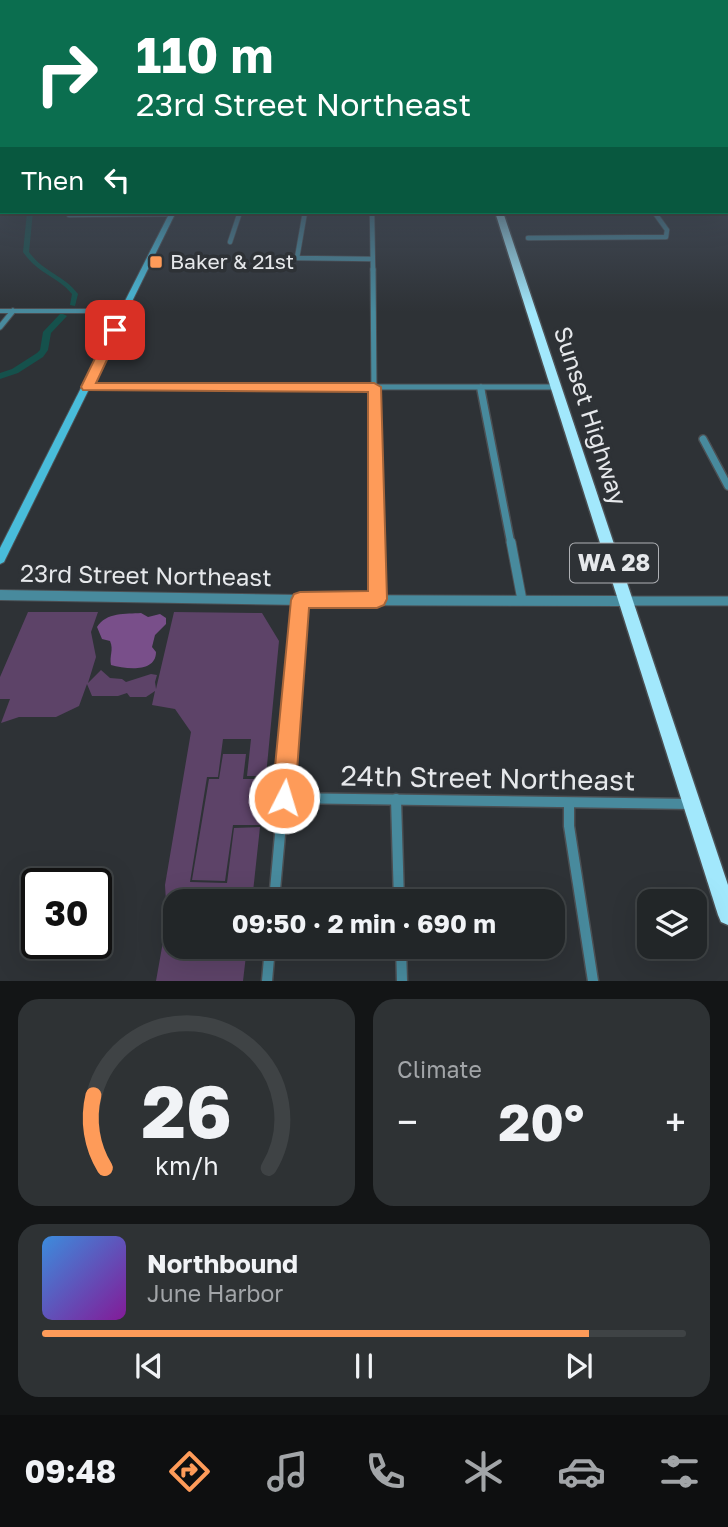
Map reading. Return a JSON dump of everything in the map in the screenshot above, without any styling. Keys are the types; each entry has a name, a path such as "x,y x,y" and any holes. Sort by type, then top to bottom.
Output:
{"highway":[{"name":"Sunset Highway","path":"502,221 728,915"}],"main road":[{"path":"0,559 169,221"}],"street":[{"path":"230,242 237,221"},
{"path":"304,221 298,258 372,259"},
{"path":"372,221 377,599"},
{"path":"528,238 663,238 668,234 660,221"},
{"path":"0,311 124,311"},
{"path":"0,327 12,311"},
{"path":"87,387 556,387"},
{"path":"481,387 522,600"},
{"path":"703,439 728,486"},
{"name":"23rd Street Northeast","path":"0,595 300,600 627,601"},
{"path":"275,889 300,600"},
{"path":"627,601 728,601"},
{"name":"24th Street Northeast","path":"284,798 691,804"},
{"path":"396,799 399,889"},
{"path":"569,803 569,825 593,981"},
{"path":"267,981 269,959"},
{"path":"401,959 402,981"}],"shaded area":[{"path":"28,612 98,612 91,632 96,657 88,683 101,670 110,678 126,682 151,674 157,675 156,689 174,612 262,613 279,641 266,776 247,776 251,739 223,739 218,777 207,777 190,882 227,883 234,828 260,827 253,889 165,889 191,732 175,709 152,705 155,691 146,697 130,697 127,693 118,696 92,696 87,684 79,706 56,717 19,717 1,723 10,699 0,699 0,677"},
{"path":"141,613 148,617 160,614 166,618 166,624 155,635 152,647 156,652 155,659 139,668 111,665 110,641 102,639 97,627 111,616"},
{"path":"223,754 246,754 243,779 267,779 262,825 233,825 225,881 192,880 209,779 219,779"},
{"path":"163,942 163,959 246,959 243,981 156,981"}],"waterway":[{"path":"29,221 26,252 37,266 70,287 75,294 73,305"},
{"path":"0,376 15,371 40,355 44,350 47,332 63,316"}],"place":[{"name":"Baker & 21st","path":"156,262"}],"route":[{"path":"115,330 87,387 374,387 377,599 300,600 284,798"}]}
